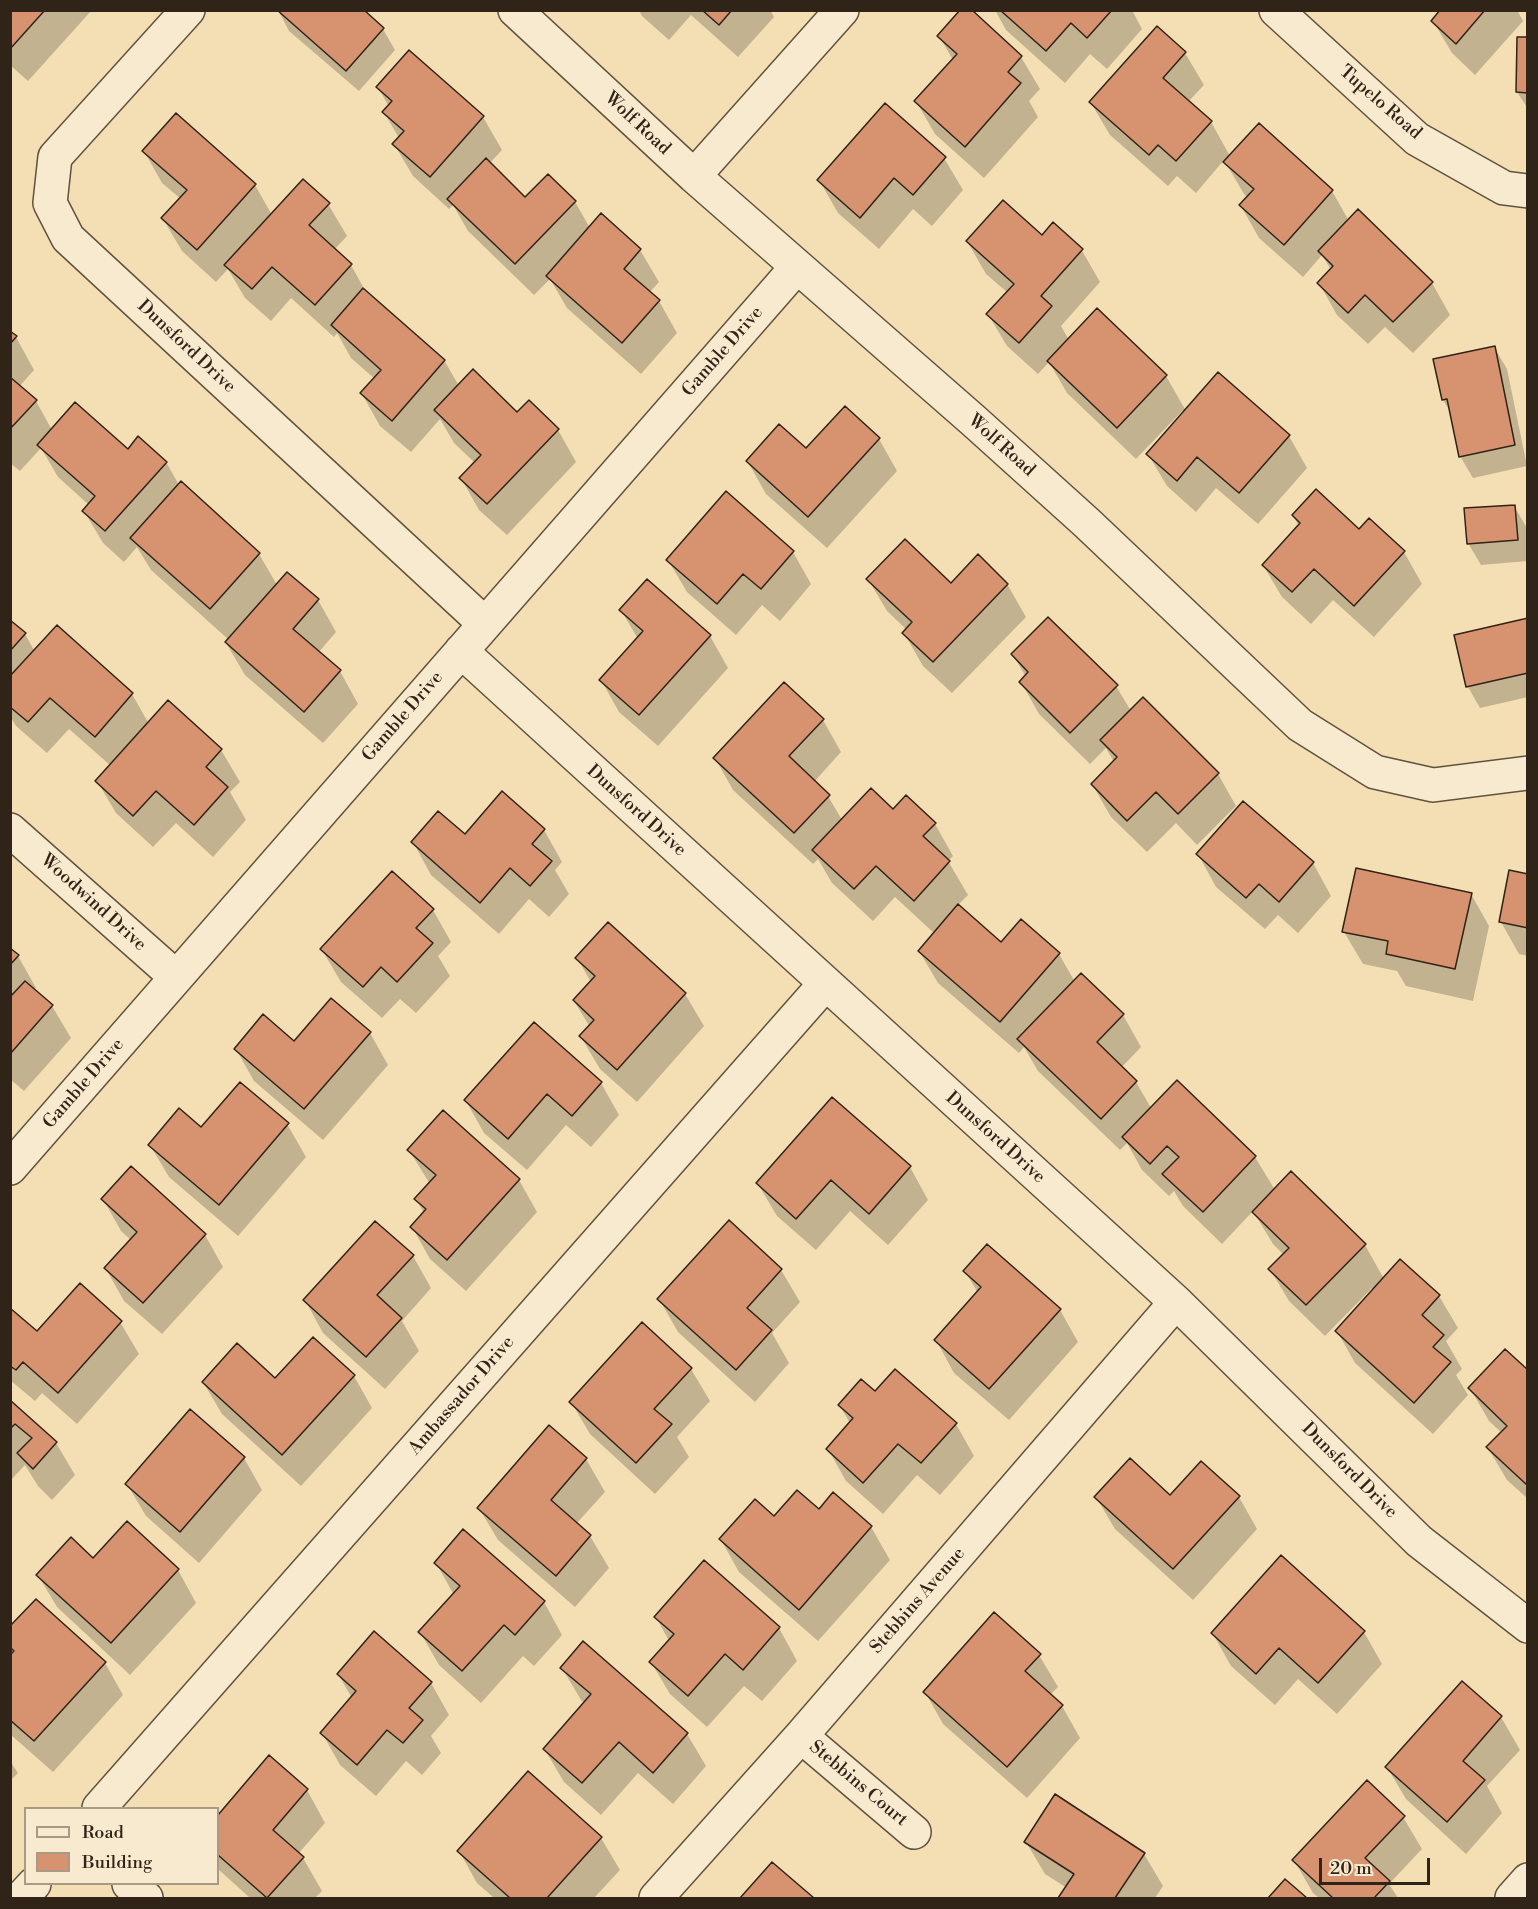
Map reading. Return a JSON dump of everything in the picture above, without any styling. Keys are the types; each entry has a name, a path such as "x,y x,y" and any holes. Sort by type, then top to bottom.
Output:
{"street":[{"name":"Dunsford Drive","path":"188,10 55,157 50,203 68,238 485,624"},
{"name":"Wolf Road","path":"515,10 796,268 1070,507 1300,725 1375,772 1433,785 1527,772"},
{"path":"694,176 842,10"},
{"name":"Tupelo Road","path":"1276,10 1417,139 1504,188 1527,191"},
{"name":"Gamble Drive","path":"10,1168 796,268"},
{"name":"Dunsford Drive","path":"461,651 1176,1302 1419,1541 1527,1626"},
{"name":"Woodwind Drive","path":"10,830 176,977"},
{"name":"Ambassador Drive","path":"101,1807 825,984"},
{"name":"Stebbins Avenue","path":"656,1899 801,1736 1176,1302"},
{"name":"Stebbins Court","path":"801,1736 914,1832"},
{"path":"1512,1899 1527,1880"},
{"path":"21,1899 33,1885"},
{"path":"130,1885 146,1899"}],"building":[{"path":"10,10 45,10 10,49"},
{"path":"277,10 364,10 384,28 346,71"},
{"path":"702,10 732,10 719,25"},
{"path":"960,10 972,10 1022,56 1008,72 1021,83 965,147 914,101 957,54 937,36"},
{"path":"1000,10 1112,10 1087,38 1071,23 1046,51"},
{"path":"1440,10 1485,10 1456,44 1431,21"},
{"path":"1157,26 1186,52 1163,78 1212,121 1176,161 1158,145 1149,155 1089,102"},
{"path":"1517,37 1528,37 1528,93 1516,92"},
{"path":"409,50 484,116 430,177 392,144 404,131 382,112 392,101 376,87"},
{"path":"885,103 946,157 913,195 894,178 860,218 817,180"},
{"path":"176,113 256,184 197,250 161,218 187,190 142,151"},
{"path":"1259,123 1333,190 1284,245 1239,205 1254,189 1223,162"},
{"path":"486,158 525,197 548,174 576,201 515,264 447,199"},
{"path":"303,179 330,203 309,225 352,264 315,305 272,267 252,289 224,265"},
{"path":"1003,200 1042,235 1053,222 1083,249 1041,296 1052,306 1019,343 986,314 1014,284 966,241"},
{"path":"1358,209 1433,282 1393,322 1365,295 1348,313 1317,283 1333,266 1318,251"},
{"path":"601,213 641,249 624,269 660,300 622,343 546,276"},
{"path":"363,288 445,360 392,421 360,393 381,370 331,325"},
{"path":"1097,308 1167,375 1117,428 1047,361"},
{"path":"10,331 17,336 10,344"},
{"path":"1495,346 1515,445 1459,457 1447,399 1442,400 1433,359"},
{"path":"473,369 517,412 529,400 559,429 487,504 459,478 481,455 434,410"},
{"path":"1218,372 1290,435 1239,493 1197,457 1177,481 1146,454"},
{"path":"10,377 37,400 10,429"},
{"path":"75,402 128,449 138,436 167,462 105,531 82,511 95,496 37,445"},
{"path":"845,406 880,438 808,517 746,461 779,424 806,448"},
{"path":"181,481 260,553 210,609 130,538"},
{"path":"1316,489 1359,529 1369,518 1405,551 1354,606 1314,569 1292,592 1262,565 1300,523 1292,515"},
{"path":"726,491 794,551 761,589 743,574 717,604 666,560"},
{"path":"1515,505 1518,540 1467,544 1464,508"},
{"path":"905,539 951,583 978,554 1008,584 933,662 902,633 912,622 866,579"},
{"path":"287,572 319,599 293,629 341,670 304,712 225,642"},
{"path":"647,579 711,635 639,715 599,680 643,631 619,610"},
{"path":"1048,617 1118,685 1070,733 1019,682 1028,672 1011,654"},
{"path":"1528,618 1528,673 1466,687 1454,635"},
{"path":"10,620 26,633 10,651"},
{"path":"57,625 133,693 95,737 50,698 28,722 10,707 10,676"},
{"path":"784,682 824,719 789,756 830,795 794,833 713,758"},
{"path":"1143,697 1219,773 1178,814 1156,792 1127,821 1091,784 1117,757 1100,740"},
{"path":"168,700 222,749 206,767 228,787 194,825 156,791 133,816 95,781"},
{"path":"871,788 893,809 906,795 936,823 923,836 950,861 914,901 876,866 854,889 812,850"},
{"path":"502,791 545,829 532,844 552,861 530,886 510,868 480,903 411,842 438,811 465,834"},
{"path":"1243,801 1314,862 1279,902 1259,884 1246,898 1196,854"},
{"path":"1356,868 1472,893 1455,969 1386,954 1388,941 1342,932"},
{"path":"1509,870 1528,874 1528,928 1499,922"},
{"path":"392,871 434,909 416,928 433,943 397,982 381,967 363,987 320,949"},
{"path":"958,904 1001,942 1021,919 1060,953 1000,1022 918,951"},
{"path":"608,922 686,993 617,1070 579,1036 594,1020 573,1000 595,976 575,958"},
{"path":"10,948 19,955 10,965"},
{"path":"1081,973 1124,1014 1097,1042 1137,1081 1101,1119 1017,1039"},
{"path":"25,981 53,1005 10,1054 10,997"},
{"path":"331,998 371,1032 304,1109 234,1049 263,1014 294,1041"},
{"path":"534,1022 602,1082 572,1116 547,1094 508,1139 464,1100"},
{"path":"1177,1080 1256,1156 1203,1212 1162,1174 1179,1157 1167,1146 1150,1164 1122,1137"},
{"path":"240,1082 289,1123 219,1205 148,1145 179,1108 201,1127"},
{"path":"832,1097 911,1166 869,1214 831,1180 796,1219 756,1183"},
{"path":"443,1110 520,1179 447,1260 410,1227 426,1209 414,1199 436,1175 407,1150"},
{"path":"131,1166 206,1234 143,1303 104,1268 137,1232 101,1199"},
{"path":"1291,1171 1366,1244 1306,1305 1268,1269 1289,1248 1252,1212"},
{"path":"729,1220 782,1269 747,1308 772,1330 736,1370 657,1299"},
{"path":"375,1221 414,1255 377,1295 402,1318 366,1357 303,1300"},
{"path":"987,1244 1061,1309 989,1389 934,1340 981,1287 963,1271"},
{"path":"1400,1259 1440,1295 1422,1315 1444,1335 1433,1347 1451,1362 1414,1403 1335,1331"},
{"path":"80,1283 122,1321 58,1393 23,1362 16,1370 10,1366 10,1308 37,1331"},
{"path":"642,1322 692,1368 654,1409 672,1424 636,1463 569,1402"},
{"path":"313,1337 355,1375 282,1455 202,1382 237,1343 275,1378"},
{"path":"1505,1349 1528,1370 1528,1486 1486,1447 1507,1426 1468,1388"},
{"path":"895,1369 957,1423 921,1463 898,1444 863,1483 826,1449 853,1418 838,1405 861,1379 875,1391"},
{"path":"10,1400 57,1442 33,1469 17,1453 32,1438 15,1424 10,1429"},
{"path":"190,1409 245,1457 180,1532 125,1484"},
{"path":"549,1425 587,1458 551,1500 591,1535 556,1576 477,1508"},
{"path":"1130,1458 1170,1495 1201,1461 1240,1496 1173,1569 1094,1497"},
{"path":"797,1490 819,1509 833,1492 872,1526 799,1610 719,1539 755,1499 774,1516"},
{"path":"127,1521 179,1569 111,1643 36,1575 71,1537 93,1558"},
{"path":"463,1529 545,1601 515,1635 504,1625 462,1671 418,1632 460,1586 434,1563"},
{"path":"1281,1555 1365,1631 1318,1683 1279,1648 1256,1674 1211,1633"},
{"path":"704,1560 780,1627 743,1670 725,1654 688,1696 649,1662 674,1634 654,1617"},
{"path":"36,1599 106,1662 34,1741 10,1720 10,1655 14,1651 10,1647 10,1626"},
{"path":"994,1612 1041,1654 1025,1671 1063,1705 1007,1767 923,1692"},
{"path":"374,1631 432,1682 409,1708 423,1720 403,1743 387,1730 357,1765 320,1733 356,1691 337,1674"},
{"path":"583,1641 688,1733 653,1773 619,1742 582,1783 543,1749 591,1694 560,1668"},
{"path":"1462,1681 1502,1716 1463,1761 1485,1780 1447,1822 1385,1767"},
{"path":"269,1755 308,1789 273,1830 304,1857 267,1898 219,1856 219,1814"},
{"path":"528,1771 602,1837 547,1898 510,1898 457,1851"},
{"path":"1367,1780 1405,1816 1365,1858 1390,1881 1374,1898 1333,1898 1292,1860"},
{"path":"1055,1794 1145,1853 1115,1898 1058,1898 1074,1874 1024,1842"},
{"path":"772,1862 814,1898 740,1898"},
{"path":"1285,1879 1307,1898 1268,1898"}]}
